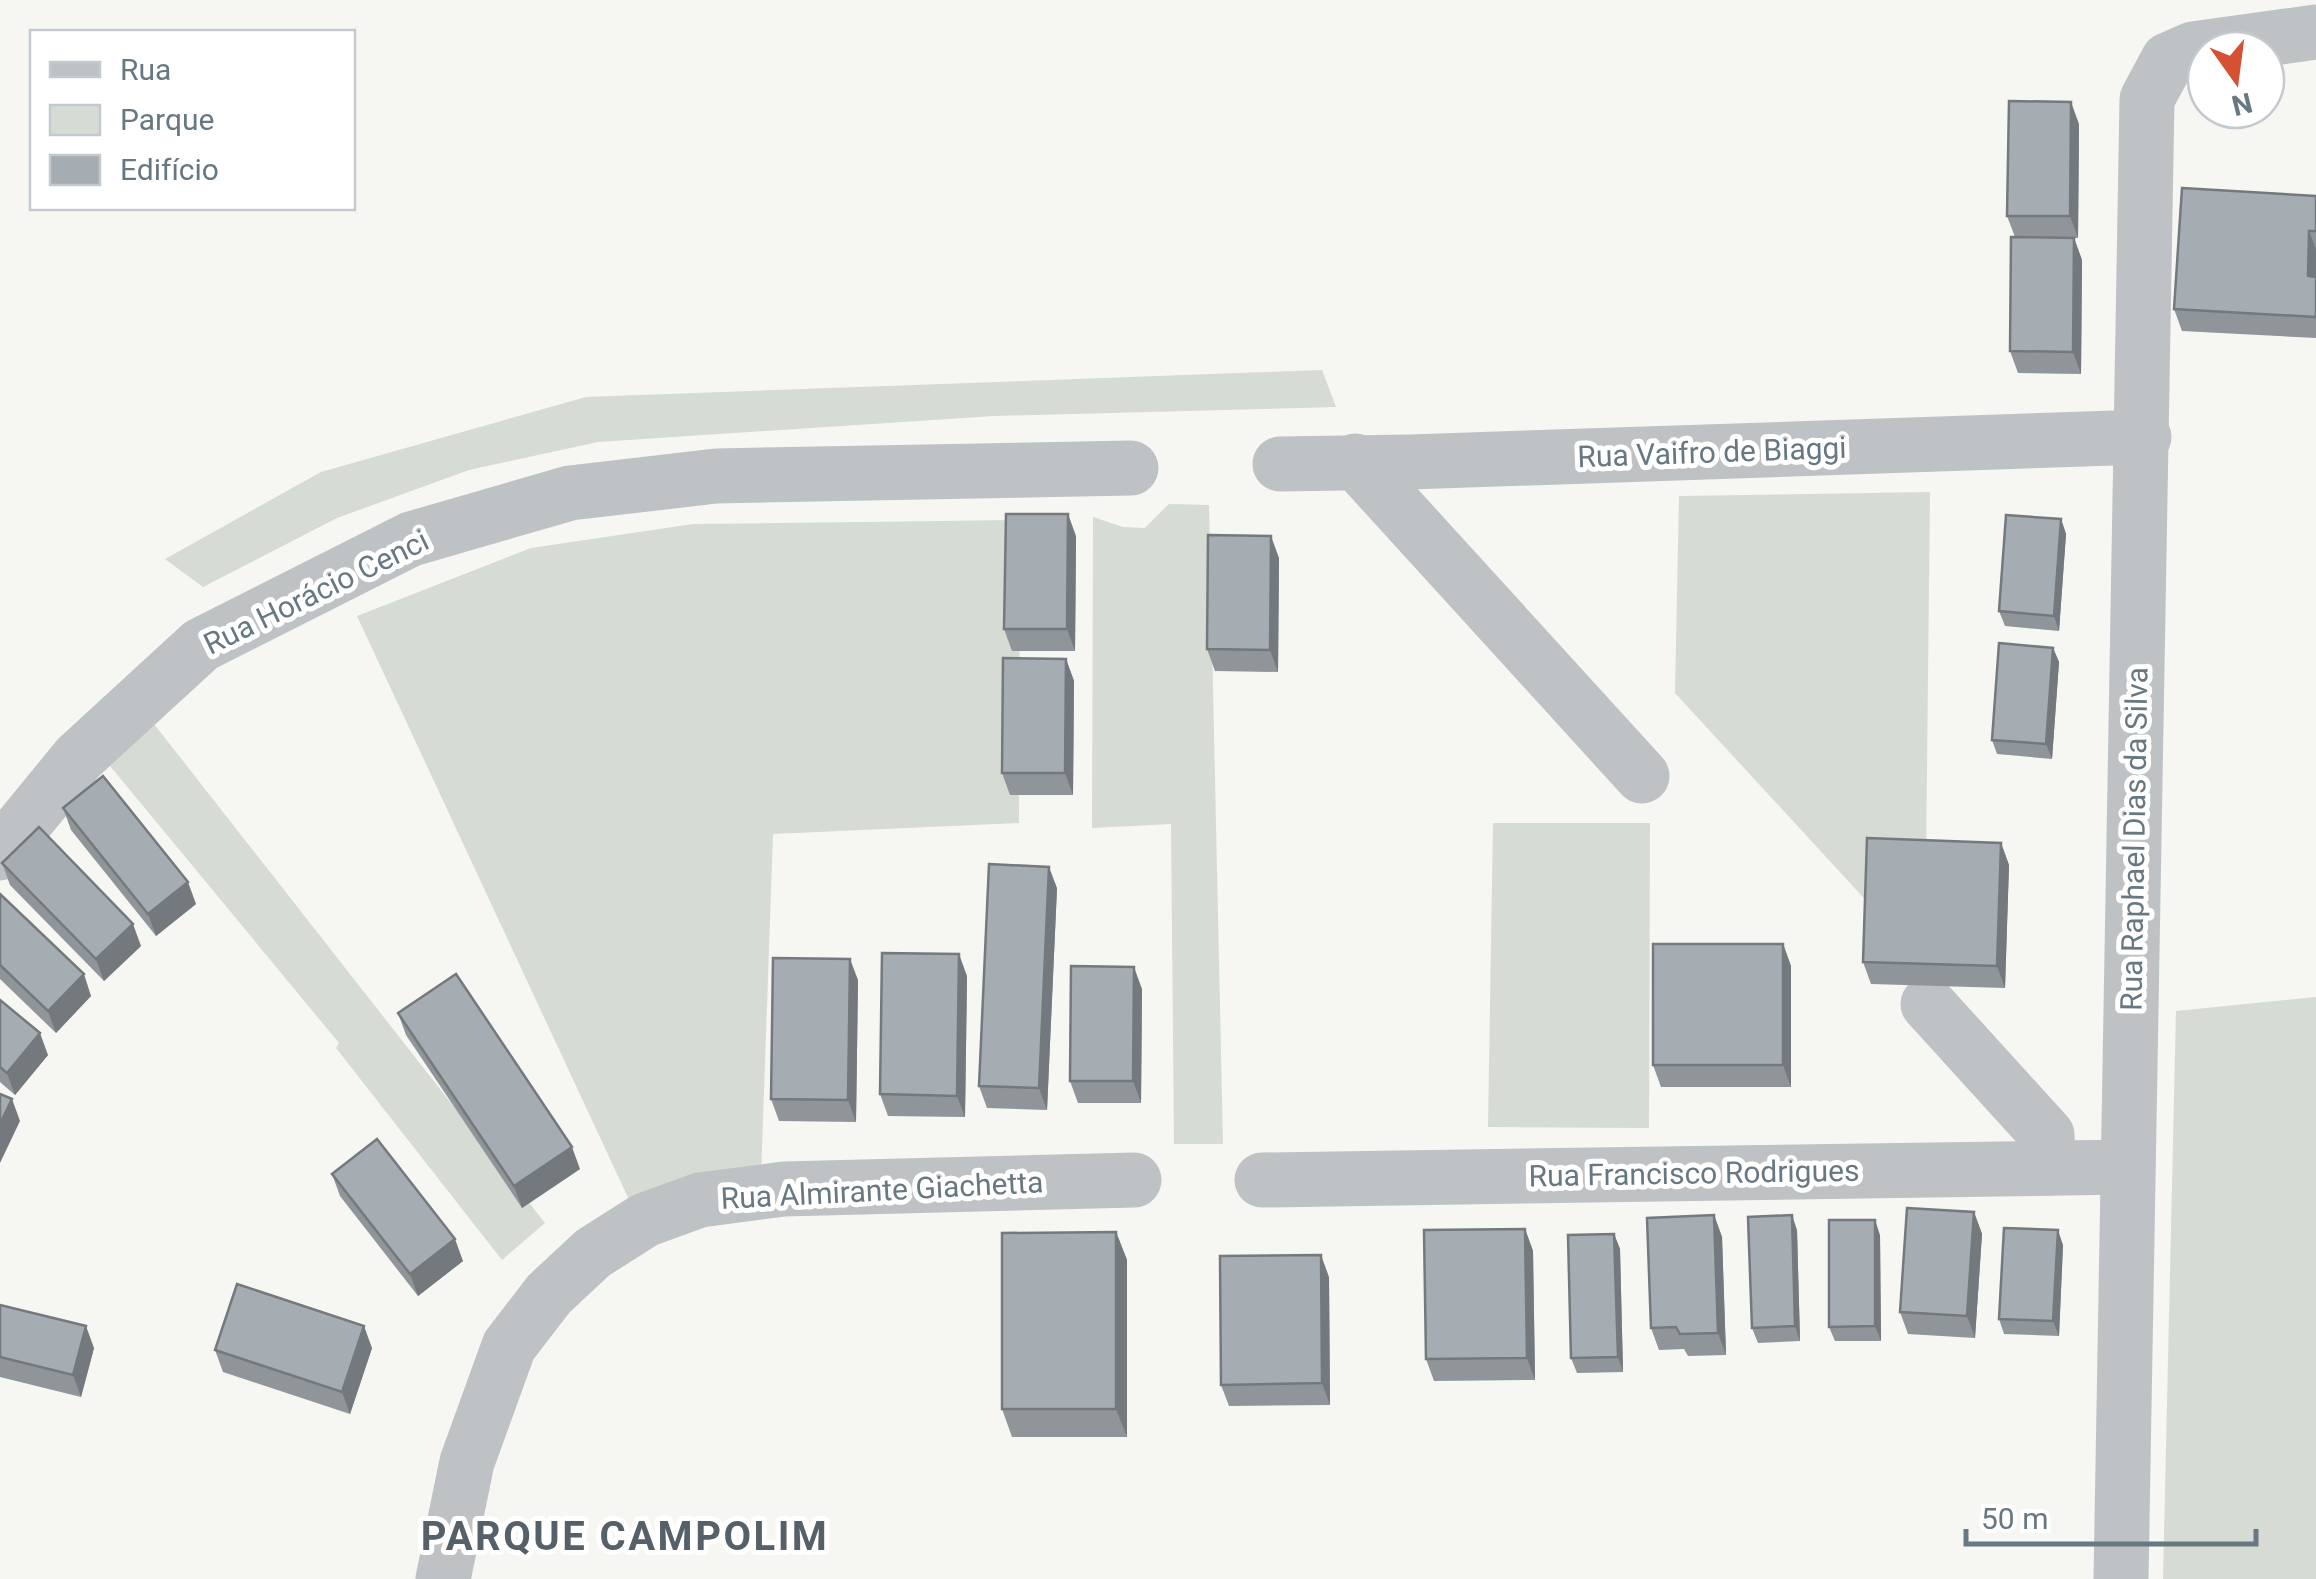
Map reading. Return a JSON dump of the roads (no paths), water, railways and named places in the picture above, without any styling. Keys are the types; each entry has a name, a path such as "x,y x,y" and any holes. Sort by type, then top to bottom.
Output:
{"street":[{"name":"Rua Raphael Dias da Silva","path":"2121,1579 2147,98 2168,60 2193,49 2316,32"},
{"name":"Rua Vaifro de Biaggi","path":"1280,464 2144,437"},
{"path":"1356,460 1642,776"},
{"name":"Rua Horácio Cenci","path":"0,853 78,758 201,646 411,540 570,493 716,476 1131,468"},
{"path":"1928,1004 2047,1134 2048,1168"},
{"name":"Rua Francisco Rodrigues","path":"1262,1180 2126,1167"},
{"name":"Rua Almirante Giachetta","path":"444,1579 467,1462 509,1346 550,1294 593,1253 646,1220 700,1200 784,1189 1134,1180"}],"district":[{"name":"PARQUE CAMPOLIM","path":"625,1536"}]}
